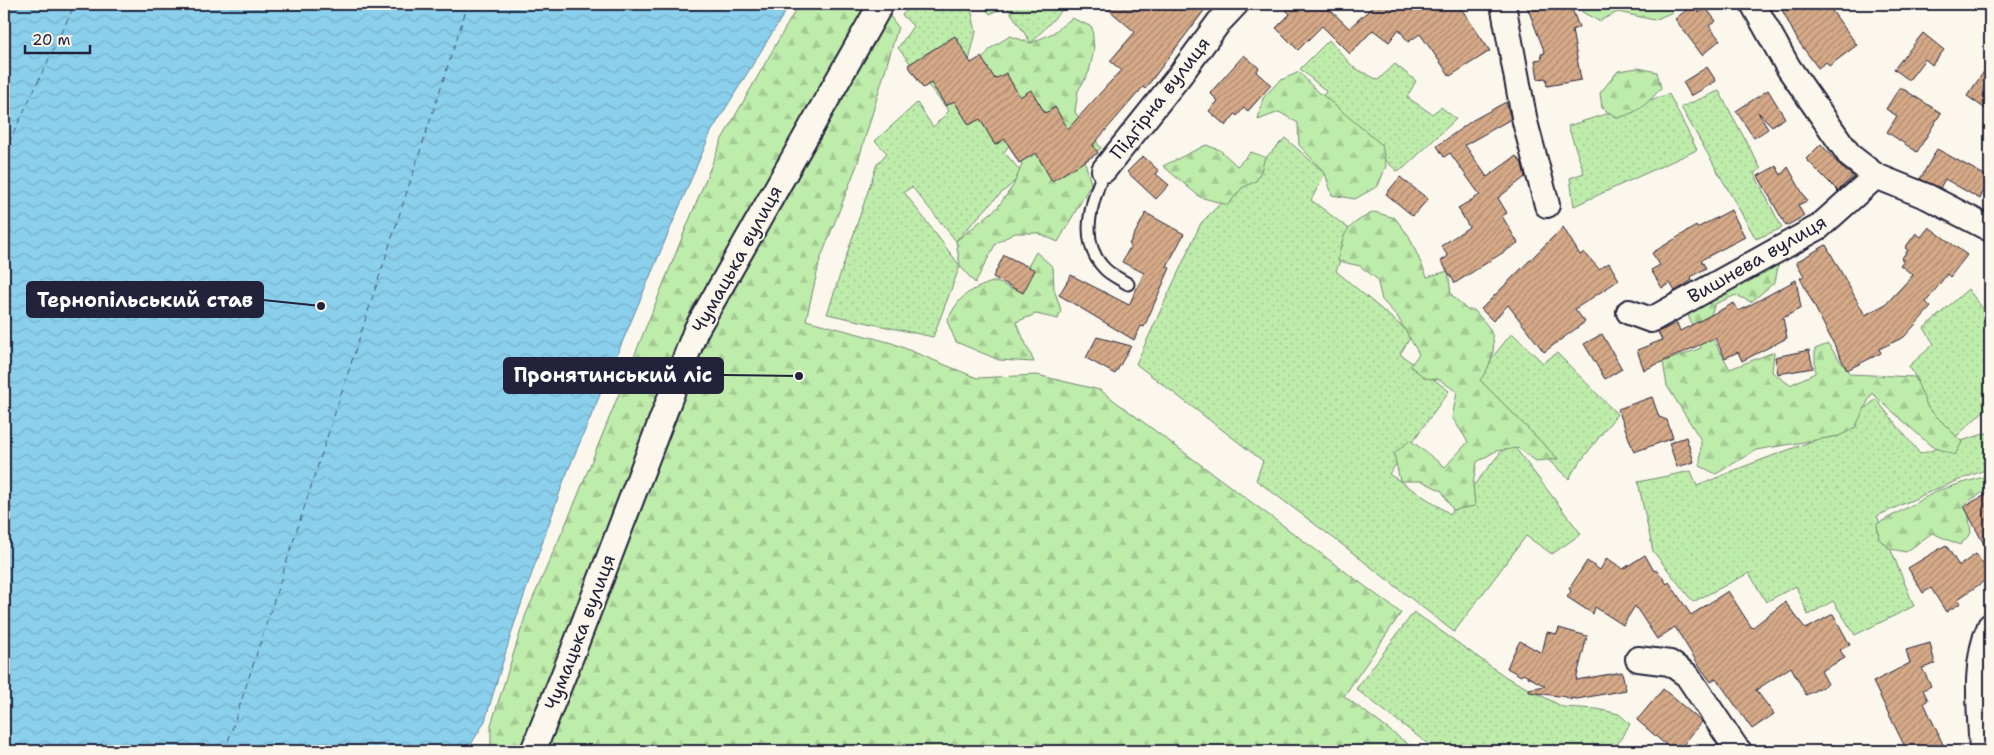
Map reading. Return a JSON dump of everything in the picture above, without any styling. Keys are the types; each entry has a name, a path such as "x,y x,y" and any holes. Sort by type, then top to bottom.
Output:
{"street":[{"name":"Чумацька вулиця","path":"533,751 576,645 696,330 881,4"},
{"name":"Підгірна вулиця","path":"1104,170 1180,75 1219,22 1236,4"},
{"path":"1503,4 1525,122 1547,205"},
{"path":"1753,4 1788,67 1850,156 1876,176 1928,197 1990,229"},
{"name":"Вишнева вулиця","path":"1629,312 1652,320 1819,227 1876,176"},
{"path":"1982,751 1979,679 1986,635 1990,626"},
{"path":"1638,659 1670,664 1686,674 1739,751"}],"lane":[{"path":"1104,170 1091,205 1088,227 1092,248 1105,268 1128,284"}],"green space":[{"path":"799,4 881,4 898,27 857,165 820,260 806,320 892,343 977,378 1037,375 1100,390 1401,613 1344,696 1417,751 491,751 491,725 526,614 574,505 722,139"},
{"path":"913,4 970,4 976,32 967,69 1018,134 1004,152 1023,174 995,199 956,241 912,187 904,192 960,266 933,337 827,314 877,164 887,153 875,141 917,103 933,127 949,111 898,48 913,26 902,15"},
{"path":"982,4 1004,4 1003,7 990,14"},
{"path":"1005,4 1068,4 1031,43"},
{"path":"1587,4 1672,4 1673,12 1654,20 1618,12 1599,21 1582,12"},
{"path":"1072,18 1092,27 1094,50 1089,72 1078,91 1075,112 1101,148 1085,162 1091,184 1058,242 1038,233 1015,233 996,243 975,283 960,266 956,241 997,208 1013,186 1022,165 1009,122 977,66 991,48 1010,36 1031,43 1053,33"},
{"path":"1329,40 1353,67 1378,80 1395,64 1416,81 1407,97 1432,114 1441,107 1456,119 1404,168 1397,171 1320,101 1326,91 1300,69"},
{"path":"1638,68 1657,72 1661,88 1642,107 1618,118 1602,108 1600,93 1618,71"},
{"path":"1299,72 1314,88 1382,145 1386,166 1378,186 1355,199 1332,195 1325,173 1299,145 1298,123 1279,112 1258,120 1263,98 1279,81"},
{"path":"1719,91 1761,169 1754,173 1782,228 1756,239 1681,107"},
{"path":"1669,94 1697,150 1574,206 1570,178 1584,173 1568,126"},
{"path":"1285,138 1325,173 1311,200 1352,231 1336,271 1412,335 1400,354 1449,391 1389,474 1450,514 1510,441 1581,534 1552,554 1526,536 1454,632 1256,480 1263,461 1136,364 1201,223"},
{"path":"1206,145 1220,150 1237,166 1251,152 1265,157 1256,181 1242,188 1228,205 1200,197 1163,166"},
{"path":"1374,212 1395,218 1409,236 1427,277 1448,271 1451,294 1467,310 1474,310 1492,334 1492,355 1487,369 1480,380 1558,459 1536,461 1518,448 1496,451 1477,462 1473,484 1475,506 1453,510 1442,491 1422,481 1400,481 1394,454 1410,440 1445,467 1468,442 1452,417 1457,392 1440,380 1425,378 1410,366 1419,354 1397,316 1382,300 1377,279 1360,266 1338,261 1347,230 1357,221"},
{"path":"1036,252 1053,267 1054,289 1061,310 1058,319 1036,314 1016,322 1034,362 999,360 956,342 947,321 961,299 971,291 995,281 1015,290"},
{"path":"1779,262 1775,282 1751,302 1736,295 1715,304 1706,327 1730,369 1774,352 1772,372 1790,385 1815,373 1815,349 1828,344 1850,374 1915,377 1928,408 1962,442 1955,455 1931,446 1872,393 1855,428 1839,436 1756,450 1716,474 1700,466 1701,440 1667,386 1663,362 1701,348 1686,310"},
{"path":"1968,289 1990,318 1990,405 1958,435 1952,438 1908,391 1918,381 1909,366 1934,344 1924,328"},
{"path":"1512,333 1543,363 1557,353 1617,414 1569,479 1523,437 1473,381"},
{"path":"1876,399 1920,454 1990,432 1990,468 1934,490 1877,516 1914,606 1855,635 1833,601 1808,615 1796,586 1766,602 1749,573 1693,602 1653,551 1638,482 1691,471 1697,486 1839,431"},
{"path":"1990,475 1990,488 1967,502 1971,533 1960,545 1932,533 1906,552 1891,549 1879,539 1877,524 1939,490"},
{"path":"1414,612 1506,677 1563,707 1597,709 1619,714 1630,724 1613,751 1437,751 1356,689"}],"water":[{"path":"4,4 790,4 711,132 564,480 513,628 485,721 467,751 4,751"}],"building":[{"path":"1102,4 1209,4 1145,89 1143,87 1093,145 1098,153 1052,181 1036,153 1019,163 1005,139 995,145 980,119 969,125 954,101 946,106 931,83 923,88 908,65 955,36 971,63 981,57 995,79 1006,73 1020,97 1031,90 1045,113 1055,107 1068,129 1121,70 1110,61 1135,32"},
{"path":"1280,4 1324,4 1349,28 1376,4 1458,4 1490,51 1450,76 1420,34 1408,42 1399,29 1389,42 1373,30 1350,54 1322,26 1298,50 1276,28 1290,14"},
{"path":"1526,4 1570,4 1579,27 1572,30 1581,80 1547,86 1546,78 1538,79 1535,60 1542,59 1541,54 1545,53"},
{"path":"1779,4 1827,4 1857,45 1829,66 1826,62 1818,68 1798,41"},
{"path":"1693,5 1699,13 1706,8 1716,21 1709,26 1720,40 1702,55 1675,19"},
{"path":"1923,33 1944,50 1932,65 1925,59 1909,80 1894,69"},
{"path":"1244,55 1259,68 1256,72 1271,85 1248,111 1244,108 1237,116 1235,114 1226,126 1209,111 1218,101 1210,93"},
{"path":"1990,63 1990,112 1967,96"},
{"path":"1707,67 1716,81 1691,96 1683,82"},
{"path":"1900,87 1941,113 1917,152 1887,132 1897,116 1886,109"},
{"path":"1768,90 1785,118 1772,126 1758,112 1768,129 1754,138 1736,111"},
{"path":"1506,102 1511,119 1465,145 1487,177 1516,156 1522,164 1525,177 1498,198 1507,213 1502,216 1518,243 1455,283 1441,261 1448,256 1441,246 1469,227 1458,208 1480,195 1450,153 1444,157 1437,146 1473,120"},
{"path":"1821,144 1841,167 1853,176 1838,191 1806,159"},
{"path":"1937,149 1990,178 1980,199 1945,179 1940,188 1920,179"},
{"path":"1143,156 1159,171 1156,174 1169,185 1156,199 1127,172"},
{"path":"1776,166 1781,175 1788,167 1807,201 1798,205 1804,216 1786,226 1758,176"},
{"path":"1400,177 1428,199 1413,216 1386,194"},
{"path":"1731,210 1745,237 1701,260 1706,268 1691,277 1692,280 1677,290 1675,291 1670,283 1662,288 1651,270 1660,265 1652,253 1696,226 1697,228"},
{"path":"1146,213 1184,234 1167,266 1170,268 1144,327 1141,326 1134,340 1059,295 1071,275 1129,305 1144,273 1122,262 1131,245 1129,244"},
{"path":"1563,227 1580,255 1584,252 1599,269 1609,263 1619,280 1575,309 1585,322 1544,352 1508,305 1493,321 1481,309"},
{"path":"1929,227 1967,255 1950,277 1947,274 1926,302 1931,307 1904,337 1879,349 1881,353 1847,370 1800,278 1804,276 1796,262 1826,245 1865,315 1886,304 1913,275 1900,265 1904,260 1901,259 1908,250 1905,248 1916,233 1921,237"},
{"path":"1004,255 1035,270 1023,293 993,277"},
{"path":"1796,280 1801,308 1783,318 1787,338 1742,361 1738,352 1725,358 1715,338 1644,370 1637,350 1662,340 1658,332 1677,323 1680,331 1734,303 1739,311"},
{"path":"1602,334 1622,369 1605,379 1584,344"},
{"path":"1097,337 1131,346 1115,374 1086,358"},
{"path":"1809,350 1813,368 1778,374 1775,357"},
{"path":"1652,397 1659,417 1667,420 1673,438 1634,452 1618,409"},
{"path":"1686,437 1694,462 1677,467 1669,443"},
{"path":"1990,493 1990,556 1964,506"},
{"path":"1946,545 1959,566 1976,554 1990,574 1990,577 1958,599 1961,603 1946,612 1931,588 1923,593 1908,568"},
{"path":"1645,555 1654,571 1657,570 1667,584 1669,582 1691,615 1728,591 1752,628 1785,602 1806,629 1833,614 1850,645 1840,650 1845,658 1821,671 1828,684 1806,695 1791,667 1756,690 1774,714 1752,729 1716,678 1711,682 1675,627 1657,639 1635,606 1623,625 1595,607 1593,614 1567,597 1571,591 1569,589 1587,561 1600,570 1607,558 1623,569"},
{"path":"1559,628 1587,636 1576,680 1622,672 1626,690 1577,699 1571,698 1571,700 1566,697 1529,692 1529,689 1545,686 1507,668 1512,656 1520,641 1542,653 1547,632 1557,634"},
{"path":"1930,643 1935,664 1922,668 1931,686 1923,690 1928,700 1924,703 1946,751 1907,751 1873,682 1910,663 1906,650"},
{"path":"1663,689 1702,722 1678,751 1673,751 1637,720"}],"ferry route":[{"path":"4,153 75,4"},
{"path":"225,751 468,4"}],"place":[{"name":"Тернопільський став","path":"321,306"},
{"name":"Пронятинський ліс","path":"799,376"}]}
